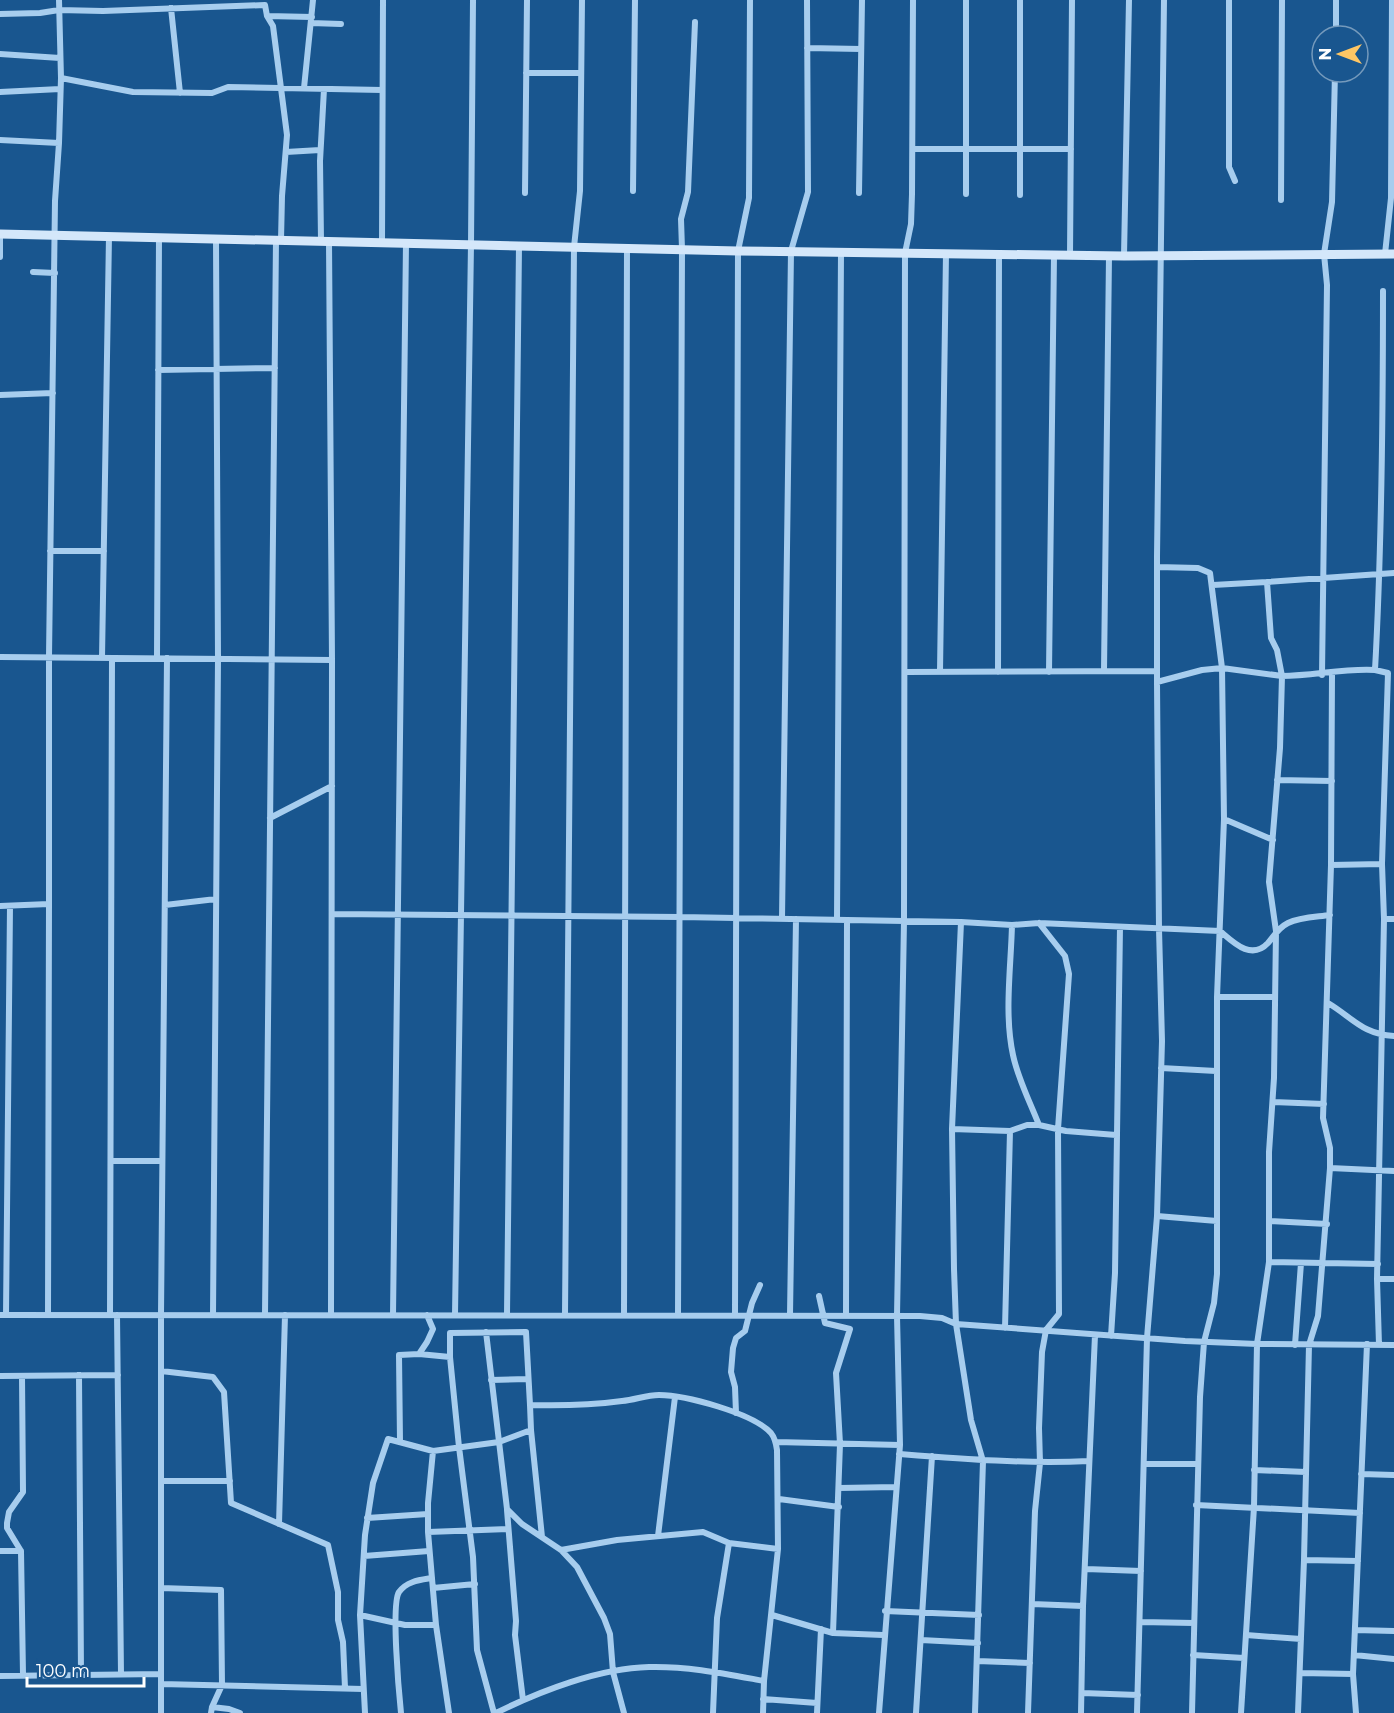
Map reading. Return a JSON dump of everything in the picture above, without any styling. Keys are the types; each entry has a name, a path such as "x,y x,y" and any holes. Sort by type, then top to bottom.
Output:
{"street":[{"path":"48,1315 49,657 55,201 61,78 59,0"},
{"path":"304,88 313,0"},
{"path":"382,242 383,0"},
{"path":"455,1315 471,244 472,0"},
{"path":"525,193 527,0"},
{"path":"565,1315 574,247 580,191 582,0"},
{"path":"633,191 635,0"},
{"path":"735,1315 738,251 749,198 750,0"},
{"path":"782,919 791,251 808,192 807,0"},
{"path":"859,193 862,0"},
{"path":"879,1713 885,1611 900,1445 897,1316 906,672 905,253 911,224 913,0"},
{"path":"966,0 966,194"},
{"path":"1020,0 1020,195"},
{"path":"1070,255 1072,0"},
{"path":"1124,256 1129,0"},
{"path":"1137,1713 1147,1338 1157,1216 1161,1068 1157,567 1164,0"},
{"path":"1229,0 1229,167 1235,181"},
{"path":"1281,200 1282,0"},
{"path":"1335,24 1336,0"},
{"path":"0,257 0,234 946,254 1162,256 1389,254 1392,0"},
{"path":"0,14 265,3 267,15 273,26 287,135 279,240 275,368 266,1315"},
{"path":"171,8 180,93"},
{"path":"267,15 341,24"},
{"path":"678,1315 681,219 688,192 695,22"},
{"path":"807,48 861,49"},
{"path":"0,54 60,58"},
{"path":"526,73 581,73"},
{"path":"61,78 133,92 212,93 228,87 382,90"},
{"path":"1322,675 1327,285 1324,254 1330,229 1332,202 1335,84"},
{"path":"0,92 60,89"},
{"path":"324,89 320,150 325,241 332,660 331,1315"},
{"path":"0,141 59,143"},
{"path":"912,149 1071,149"},
{"path":"286,152 320,150"},
{"path":"102,658 109,236"},
{"path":"157,658 159,237"},
{"path":"213,1315 218,659 216,239"},
{"path":"393,1315 406,243"},
{"path":"507,1315 519,246"},
{"path":"624,1315 627,248"},
{"path":"837,920 841,252"},
{"path":"940,672 946,254"},
{"path":"998,672 999,254"},
{"path":"1048,672 1054,255"},
{"path":"1104,671 1109,256"},
{"path":"33,272 55,273"},
{"path":"1375,670 1380,574 1383,291"},
{"path":"158,370 275,368"},
{"path":"0,395 53,393"},
{"path":"50,551 104,551"},
{"path":"1157,567 1198,568 1210,573 1222,668 1224,819 1217,997 1217,1221 1214,1303 1204,1342 1198,1464 1192,1713"},
{"path":"1213,585 1394,573"},
{"path":"1241,1713 1254,1507 1257,1344 1269,1262 1269,1152 1273,1102 1276,931 1270,892 1282,676 1279,657 1272,638 1267,582"},
{"path":"0,657 332,660"},
{"path":"112,658 111,1161 114,1315 118,1375 121,1674"},
{"path":"161,1713 161,1315 167,658"},
{"path":"1157,682 1202,670 1222,668 1282,676 1322,675 1348,670 1375,670 1391,673 1390,727 1384,781 1382,864 1384,919 1377,1279 1378,1345"},
{"path":"906,672 1157,671"},
{"path":"1298,1713 1309,1345 1318,1316 1330,1168 1330,1148 1324,1123 1324,1104 1331,865 1332,674"},
{"path":"1277,780 1332,781"},
{"path":"1384,781 1394,781"},
{"path":"270,818 332,786"},
{"path":"1224,819 1273,840"},
{"path":"1331,865 1382,864"},
{"path":"165,905 216,899"},
{"path":"0,906 49,904"},
{"path":"10,906 3,1315 934,1316 957,1324 1204,1342 1394,1345"},
{"path":"332,914 680,917 1012,925 1039,922 1220,931 1243,950 1264,947 1276,931 1291,921 1330,915"},
{"path":"790,1315 796,919"},
{"path":"1384,919 1394,919"},
{"path":"846,1316 847,920"},
{"path":"961,922 952,1129 954,1269 957,1324 971,1420 983,1461 975,1713"},
{"path":"1028,1713 1035,1511 1040,1463 1040,1376 1046,1330 1059,1314 1058,1129 1068,997 1068,965 1065,957 1039,922"},
{"path":"1012,925 1010,1016 1013,1053 1020,1080 1039,1125"},
{"path":"1111,1336 1115,1273 1120,927"},
{"path":"1217,997 1275,997"},
{"path":"1328,1003 1366,1030 1394,1036"},
{"path":"1161,1068 1216,1071"},
{"path":"1273,1102 1324,1104"},
{"path":"952,1129 1010,1131 1027,1125 1039,1125 1116,1135"},
{"path":"1005,1328 1010,1131"},
{"path":"111,1161 162,1161"},
{"path":"1330,1168 1394,1172"},
{"path":"1157,1216 1217,1221"},
{"path":"1269,1221 1327,1224"},
{"path":"1269,1262 1378,1264"},
{"path":"1295,1345 1301,1263"},
{"path":"1377,1279 1394,1279"},
{"path":"736,1413 732,1372 733,1348 736,1338 745,1330 760,1285"},
{"path":"819,1296 825,1323 850,1329 836,1372 840,1444 833,1633"},
{"path":"279,1524 285,1315"},
{"path":"418,1354 433,1329 427,1315"},
{"path":"486,1332 507,1509 516,1621 515,1635 523,1700"},
{"path":"542,1538 531,1430 526,1332 450,1333 450,1358 475,1584 477,1650 495,1713 523,1700 585,1678 628,1668 651,1667 714,1672 764,1681"},
{"path":"1081,1713 1083,1606 1095,1335"},
{"path":"1356,1713 1353,1674 1367,1344"},
{"path":"400,1442 399,1355 418,1354 450,1358"},
{"path":"161,1371 213,1377 224,1392 231,1503 328,1545 338,1592 338,1620 343,1642 345,1688"},
{"path":"80,1375 81,1675"},
{"path":"0,1376 118,1375"},
{"path":"22,1376 23,1492 7,1518 8,1528 21,1551 23,1675"},
{"path":"491,1380 528,1379"},
{"path":"530,1405 589,1404 661,1395 708,1403 736,1413 766,1428 776,1442 779,1499 778,1549 764,1681 763,1713"},
{"path":"658,1536 675,1397"},
{"path":"365,1713 360,1615 364,1556 373,1483 388,1439 433,1451 499,1442 531,1430"},
{"path":"776,1442 900,1445"},
{"path":"433,1451 428,1514 429,1551 436,1625 449,1713"},
{"path":"899,1454 983,1461 1040,1463 1089,1461"},
{"path":"916,1713 932,1456"},
{"path":"1144,1464 1198,1464"},
{"path":"1254,1470 1306,1472"},
{"path":"1362,1474 1394,1475"},
{"path":"161,1480 230,1481"},
{"path":"839,1488 896,1487"},
{"path":"779,1499 839,1507"},
{"path":"1197,1505 1360,1513"},
{"path":"507,1509 522,1524 561,1550 577,1566 610,1634 613,1672 624,1713"},
{"path":"368,1518 428,1514"},
{"path":"428,1532 508,1529"},
{"path":"561,1550 617,1540 703,1532 729,1544 778,1549"},
{"path":"713,1713 717,1618 729,1544"},
{"path":"0,1551 21,1551"},
{"path":"364,1556 429,1551"},
{"path":"1304,1560 1358,1561"},
{"path":"1086,1569 1141,1570"},
{"path":"401,1713 396,1622 399,1593 412,1582 432,1578"},
{"path":"433,1588 475,1584"},
{"path":"161,1588 221,1590 222,1685 211,1710 230,1709 240,1713"},
{"path":"1032,1604 1083,1606"},
{"path":"885,1611 979,1615"},
{"path":"360,1615 417,1625 436,1625"},
{"path":"772,1615 833,1633 884,1635"},
{"path":"1140,1622 1194,1623"},
{"path":"817,1713 821,1629"},
{"path":"1355,1630 1394,1631"},
{"path":"1246,1635 1301,1639"},
{"path":"921,1640 978,1643"},
{"path":"1193,1655 1244,1658"},
{"path":"1354,1655 1394,1659"},
{"path":"977,1661 1030,1663"},
{"path":"1300,1673 1353,1674"},
{"path":"0,1676 161,1674"},
{"path":"161,1684 363,1689"},
{"path":"1082,1693 1138,1695"},
{"path":"763,1700 817,1703"}]}
